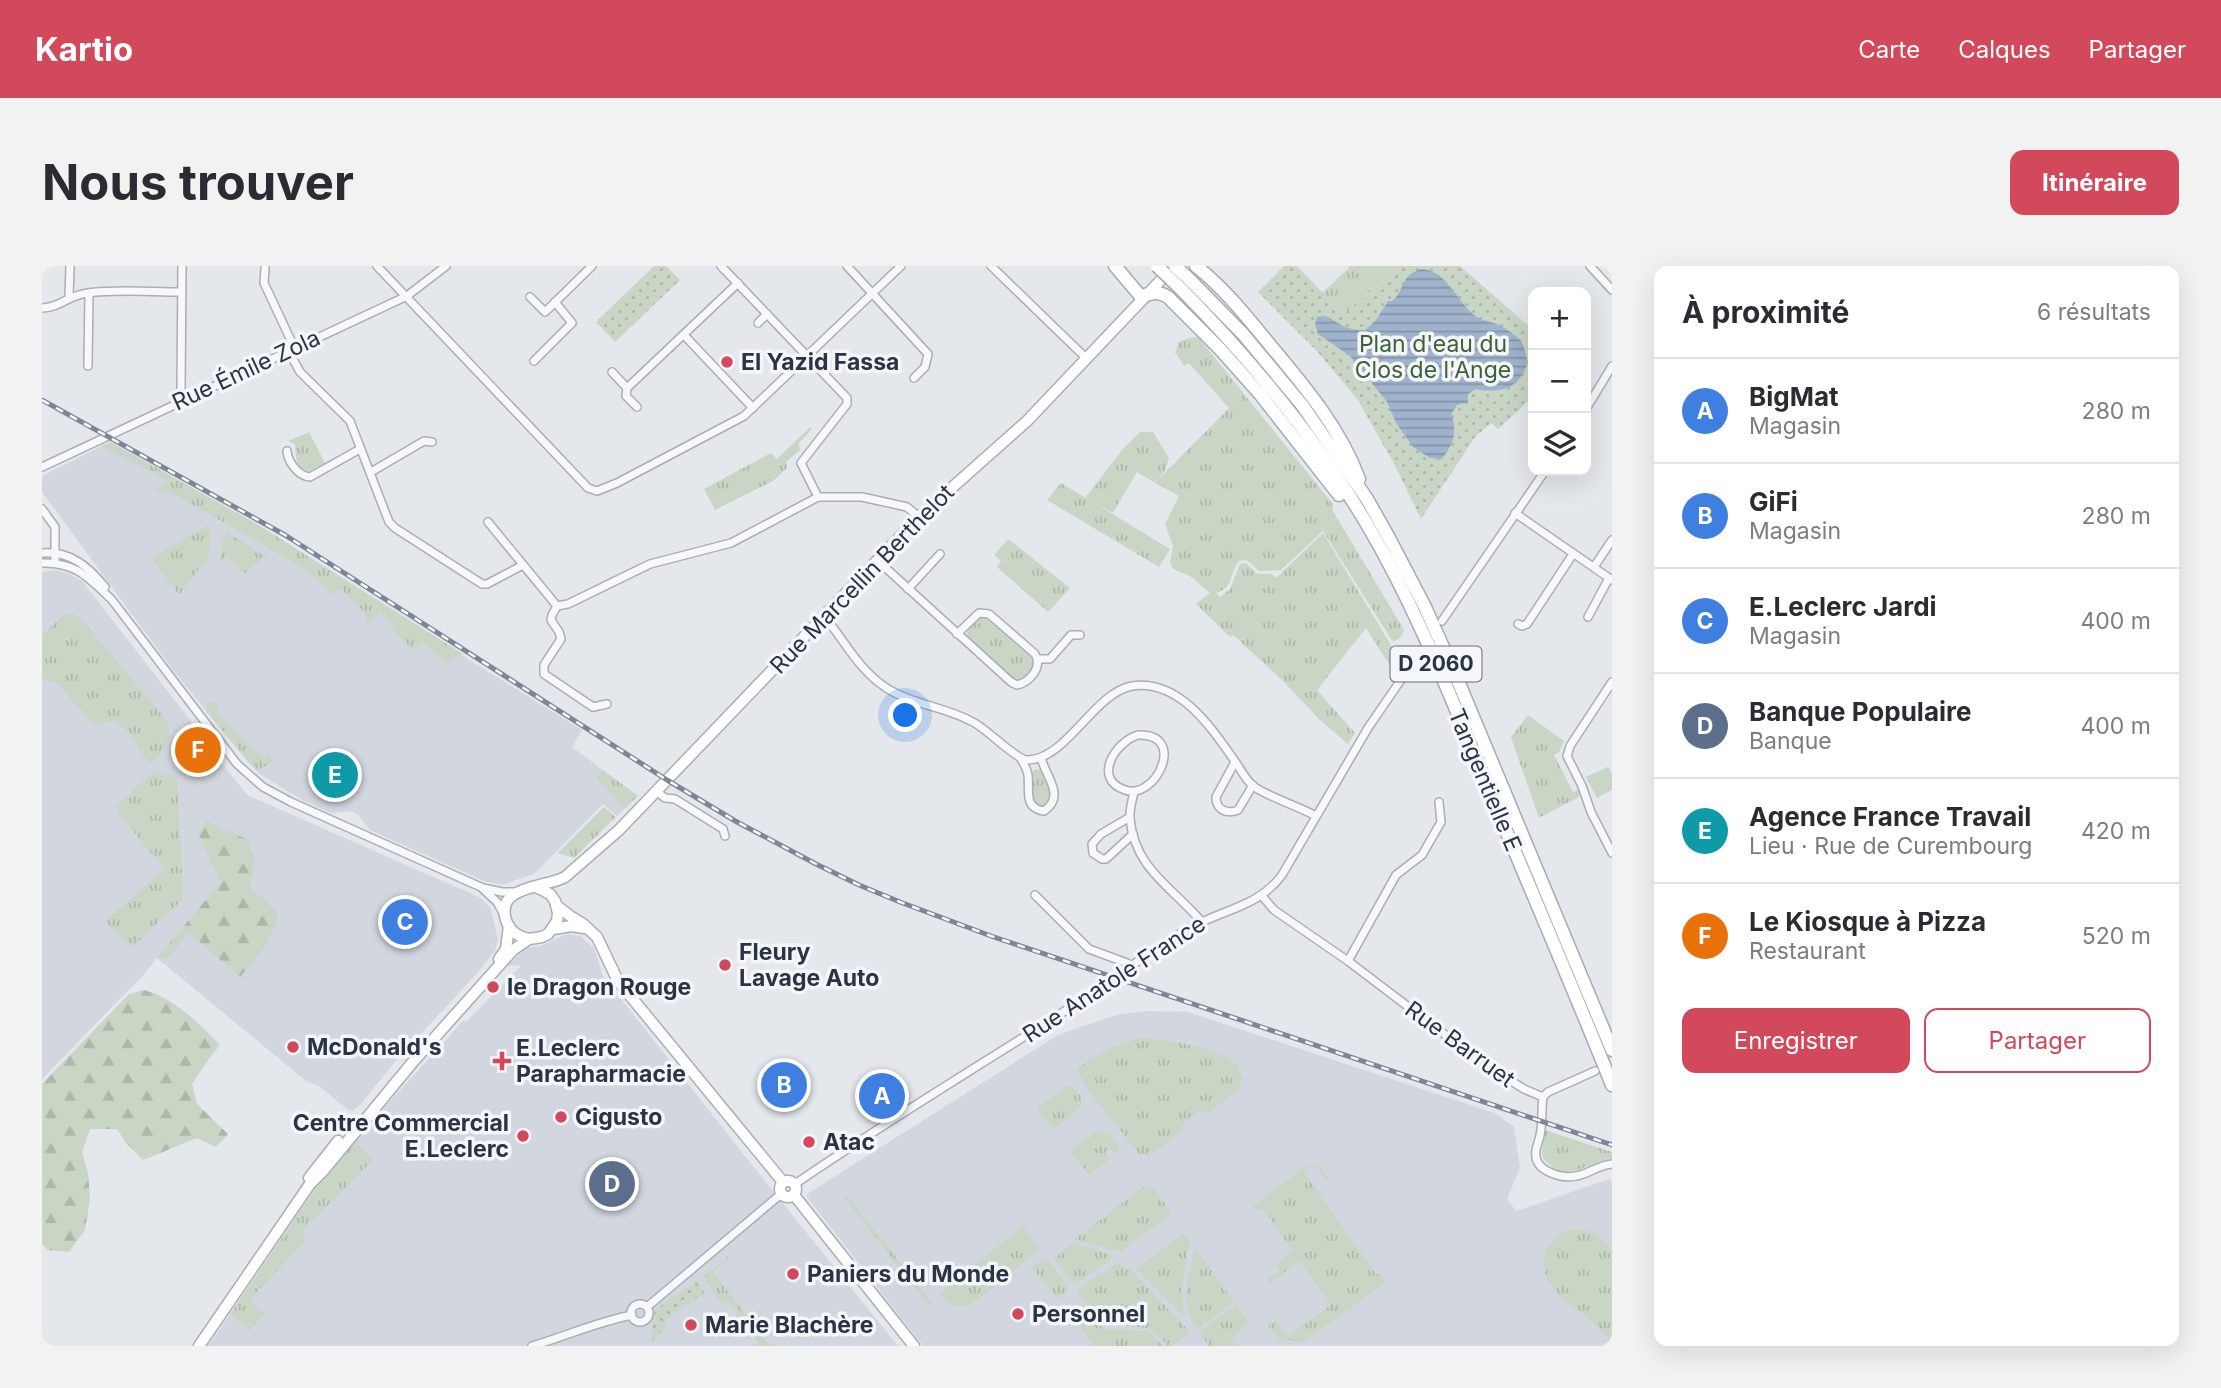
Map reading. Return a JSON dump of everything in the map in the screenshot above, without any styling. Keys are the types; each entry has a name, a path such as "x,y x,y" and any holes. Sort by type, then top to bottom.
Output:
{"main road":[{"path":"1115,266 1144,297 1154,292 1168,297 1260,394 1349,509 1419,625"},
{"name":"D 2060","path":"1157,266 1186,285 1277,373 1367,499"},
{"name":"D 2060","path":"1175,266 1186,285"},
{"path":"1202,269 1248,318 1317,403 1350,456 1367,499"},
{"name":"Rue Marcellin Berthelot","path":"516,892 556,883 619,830 919,517 1027,421 1160,281"},
{"name":"Tangentielle E","path":"1186,285 1276,394 1368,525 1419,625 1612,1085"},
{"name":"Tangentielle E","path":"1367,499 1425,607 1456,676 1612,1050"},
{"name":"Rue Marcellin Berthelot","path":"553,929 557,921 556,903 565,877"},
{"path":"536,887 550,894 556,903 589,930 603,946 618,981 791,1187 914,1346"},
{"path":"196,1346 314,1170 504,953 508,903 516,892"},
{"path":"507,922 517,935 529,939"},
{"path":"196,1346 310,1184 412,1063 513,950 529,939 542,937 553,929 571,926 589,930"},
{"path":"781,1194 786,1198 791,1187"}],"street":[{"path":"69,266 69,297"},
{"path":"182,266 181,390 184,400"},
{"path":"377,266 592,491 605,489 738,421 901,266"},
{"name":"Rue Émile Zola","path":"42,467 407,296 446,266"},
{"path":"530,298 545,312 592,266"},
{"path":"721,266 847,398 848,401 802,463 818,497"},
{"path":"847,266 928,354 925,366 914,378"},
{"path":"991,266 1086,358"},
{"path":"1590,266 1612,290"},
{"path":"265,268 264,284 300,372 350,421 392,525 478,583 487,584 523,565"},
{"path":"638,407 626,396 627,388 738,284"},
{"path":"42,307 54,307 69,297 89,293 181,292"},
{"path":"88,366 89,293"},
{"path":"534,361 572,323 555,302"},
{"path":"758,323 767,314"},
{"path":"684,335 753,408"},
{"path":"1591,401 1612,366"},
{"path":"612,372 627,388"},
{"path":"371,472 424,442 432,442"},
{"path":"287,452 288,459 306,477 310,477 360,449"},
{"path":"1442,621 1542,476"},
{"path":"557,606 568,604 650,564 731,543 818,497 862,497 907,507 919,517"},
{"path":"42,509 55,527 55,563"},
{"path":"1516,513 1610,579 1588,617"},
{"path":"488,522 557,606"},
{"path":"1594,567 1612,540"},
{"path":"42,552 67,555 90,569 112,600"},
{"path":"908,589 940,554"},
{"path":"1518,624 1527,624 1573,554"},
{"path":"877,560 1011,682 1017,685 1026,682 1035,672 1038,659"},
{"path":"42,562 71,567 90,578 112,600 215,737 253,780 291,802 483,888 516,892"},
{"path":"557,606 551,620 561,639 544,665 544,674 593,707 607,704"},
{"path":"957,634 979,613 989,614 1038,659 1050,659 1071,635 1080,635"},
{"path":"824,616 858,663 877,681 907,698 975,723 1021,758 1041,758 1066,740 1108,698 1125,688 1143,685 1167,690 1185,702 1211,728 1253,785 1316,816"},
{"name":"Rue Anatole France","path":"791,1187 1201,921 1271,890 1368,728 1420,652"},
{"path":"1612,682 1570,746 1567,756 1612,853"},
{"path":"1146,735 1155,738 1163,747 1165,762 1149,784 1134,792 1126,791 1115,783 1108,772 1109,764 1124,741 1146,735"},
{"path":"1021,758 1028,773 1028,799 1031,806 1044,811 1053,803 1055,791 1041,758"},
{"path":"1235,762 1216,797 1216,803 1229,812 1238,810 1253,785"},
{"path":"656,791 665,798 675,799 723,829 725,836"},
{"path":"1134,792 1130,817 1133,834 1148,868 1201,921"},
{"path":"1348,961 1396,875 1422,855 1441,821 1439,802"},
{"path":"1130,817 1097,837 1092,844 1093,853 1106,859 1133,834"},
{"path":"483,888 502,909 507,922"},
{"path":"1035,895 1089,949 1127,963 1131,967"},
{"name":"Rue Barruet","path":"1262,896 1274,910 1348,961 1481,1062 1524,1089 1543,1097"},
{"path":"1595,1071 1548,1092 1543,1097 1540,1137 1535,1156 1543,1168 1563,1177 1575,1177 1593,1168 1612,1164"},
{"path":"646,1307 781,1194"},
{"path":"632,1315 635,1306 646,1307"},
{"path":"632,1315 635,1320 644,1321 649,1315 646,1307"},
{"path":"532,1346 601,1322 632,1315"}],"shaded area":[{"path":"106,444 253,525 582,730 572,747 638,796 617,816 603,804 534,874 501,885 484,881 370,830 358,815 351,811 331,813 304,801 261,775 173,670 42,492 42,476"},
{"path":"55,570 82,581 247,795 481,898 491,909 498,940 495,951 353,1111 348,1110 319,1086 306,1081 157,958 42,1079 42,572"},
{"path":"566,934 580,936 594,948 603,976 898,1346 208,1346 318,1185 354,1141 463,1021 466,1022 521,966 508,965 526,948 541,946"},
{"path":"1146,1011 1188,1012 1495,1113 1514,1127 1520,1168 1507,1199 1516,1211 1610,1179 1612,1346 923,1346 807,1194 1058,1035 1116,1015"}],"green space":[{"path":"654,266 666,266 680,280 615,342 596,322"},
{"name":"Plan d'eau du Clos de l'Ange","path":"1284,266 1297,266 1345,313 1399,266 1460,266 1528,325 1528,402 1498,429 1491,423 1475,437 1421,519 1358,400 1316,350 1258,292"},
{"path":"1348,266 1399,266 1345,313 1322,293 1349,268"},
{"path":"1198,337 1332,503 1333,511 1404,630 1402,636 1393,642 1323,531 1281,570 1259,571 1247,560 1239,561 1229,583 1216,593 1220,597 1230,589 1240,564 1246,563 1257,574 1271,574 1276,578 1323,533 1403,665 1396,675 1366,628 1317,690 1355,733 1348,744 1319,719 1281,679 1233,635 1230,637 1196,604 1210,593 1190,576 1173,569 1170,562 1173,546 1165,524 1179,496 1155,483 1229,408 1189,363 1184,366 1175,352 1179,342"},
{"path":"810,427 812,429 799,443 800,450 786,462 787,468 773,481 715,510 704,489 771,453 777,459"},
{"path":"309,432 325,463 310,471 301,468 296,458 295,444 288,441"},
{"path":"1140,432 1153,432 1169,458 1165,471 1155,483 1137,472 1113,513 1096,504 1170,549 1159,567 1047,500 1061,483 1091,501 1086,497 1123,449"},
{"path":"111,442 257,524 463,654 445,663 421,642 413,650 392,629 395,626 380,612 368,623 364,612 340,588 333,595 304,568 170,492 154,490 168,481 102,446"},
{"path":"208,525 211,534 207,563 198,570 179,595 151,558"},
{"path":"229,534 265,556 245,573 227,557 219,563 224,536"},
{"path":"1008,539 1070,588 1048,612 997,567 1001,561 994,555"},
{"path":"70,613 80,617 166,720 169,739 152,763 147,762 132,738 118,723 112,720 98,726 92,724 57,683 46,681 42,677 42,635 64,615"},
{"path":"979,616 992,620 1034,660 1034,667 1022,681 1013,680 967,637 968,628"},
{"path":"215,702 220,707 216,713 264,758 269,753 274,761 257,771 206,711 208,703"},
{"path":"1528,715 1564,741 1559,752 1554,755 1573,792 1579,789 1579,797 1539,818 1511,737"},
{"path":"1608,767 1612,774 1612,790 1597,798 1586,777"},
{"path":"1040,769 1051,791 1049,801 1041,807 1031,796 1030,785 1034,770"},
{"path":"156,770 177,778 183,899 133,946 127,944 105,921 165,869 117,812 119,802"},
{"path":"603,770 638,796 625,809 596,778"},
{"path":"604,807 616,817 574,858 558,853"},
{"path":"206,821 251,841 250,849 255,857 250,889 268,901 278,915 268,941 240,977 189,933 167,959 157,958 221,882 198,834"},
{"path":"144,990 176,1005 220,1045 192,1084 197,1104 228,1134 216,1147 197,1138 143,1160 126,1143 117,1129 90,1129 82,1152 88,1173 90,1199 85,1230 69,1252 48,1250 42,1244 42,1084 129,994"},
{"path":"1143,1038 1179,1043 1215,1053 1237,1064 1242,1080 1238,1090 1208,1113 1199,1111 1184,1123 1182,1131 1149,1156 1140,1155 1088,1090 1078,1072 1079,1068 1102,1053"},
{"path":"1069,1085 1077,1091 1081,1103 1072,1115 1053,1129 1036,1108"},
{"path":"1545,1130 1612,1152 1612,1159 1573,1171 1558,1170 1543,1156"},
{"path":"1097,1131 1110,1133 1120,1147 1115,1154 1110,1148 1105,1152 1110,1159 1089,1175 1070,1151"},
{"path":"354,1141 373,1160 301,1232 307,1240 250,1299 264,1314 250,1330 230,1314 318,1185"},
{"path":"1309,1164 1319,1165 1330,1180 1327,1181 1317,1168 1310,1167 1304,1173 1385,1283 1303,1342 1279,1339 1268,1326 1276,1320 1288,1336 1331,1305 1300,1261 1269,1284 1267,1280 1280,1271 1276,1264 1293,1251 1262,1208 1256,1211 1253,1206"},
{"path":"1143,1187 1155,1190 1170,1215 1120,1252 1075,1239"},
{"path":"843,1196 847,1196 932,1302 931,1308"},
{"path":"1023,1226 1038,1248 1001,1282 968,1305 952,1304 939,1294"},
{"path":"1571,1229 1595,1234 1612,1252 1612,1342 1588,1318 1561,1297 1546,1276 1544,1257 1547,1249 1552,1241"},
{"path":"1183,1234 1190,1240 1181,1291 1184,1317 1136,1269"},
{"path":"1071,1243 1115,1256 1074,1285 1054,1259"},
{"path":"1195,1247 1234,1302 1198,1329 1186,1299"},
{"path":"731,1254 732,1256 713,1272 770,1346 759,1346 753,1335 747,1339 732,1319 738,1314 728,1301 722,1305 703,1277"},
{"path":"1044,1258 1069,1288 1058,1299 1033,1269 1034,1265"},
{"path":"1117,1263 1131,1270 1190,1332 1172,1346 1168,1346 1148,1328 1104,1324 1077,1293"},
{"path":"697,1281 706,1296 703,1298 701,1295 668,1318 663,1331 651,1343 655,1311"},
{"path":"1236,1305 1249,1323 1231,1338 1236,1346 1209,1346 1199,1332"},
{"path":"1088,1312 1104,1329 1149,1332 1163,1346 1095,1346 1075,1321"}],"water":[{"path":"1422,269 1438,275 1474,315 1499,325 1517,337 1522,343 1528,362 1520,378 1509,387 1494,391 1476,389 1468,394 1468,402 1457,405 1451,414 1453,438 1442,459 1430,458 1413,447 1396,423 1387,402 1350,356 1318,334 1315,324 1317,317 1324,316 1343,326 1365,330 1376,320 1388,301 1396,297 1406,279"}],"railway":[{"path":"42,400 285,535 737,822 859,885 991,936 1612,1145"}],"place":[{"name":"El Yazid Fassa","path":"727,362"},
{"name":"Le Kiosque à Pizza","path":"198,750"},
{"name":"Agence France Travail","path":"335,775"},
{"name":"E.Leclerc Jardi","path":"405,922"},
{"name":"Fleury Lavage Auto","path":"725,965"},
{"name":"le Dragon Rouge","path":"493,987"},
{"name":"McDonald's","path":"293,1047"},
{"name":"E.Leclerc Parapharmacie","path":"502,1061"},
{"name":"GiFi","path":"784,1085"},
{"name":"BigMat","path":"882,1096"},
{"name":"Cigusto","path":"561,1117"},
{"name":"Centre Commercial E.Leclerc","path":"523,1136"},
{"name":"Atac","path":"809,1142"},
{"name":"Banque Populaire","path":"612,1184"},
{"name":"Paniers du Monde","path":"793,1274"},
{"name":"Personnel","path":"1018,1314"},
{"name":"Marie Blachère","path":"691,1325"}]}
